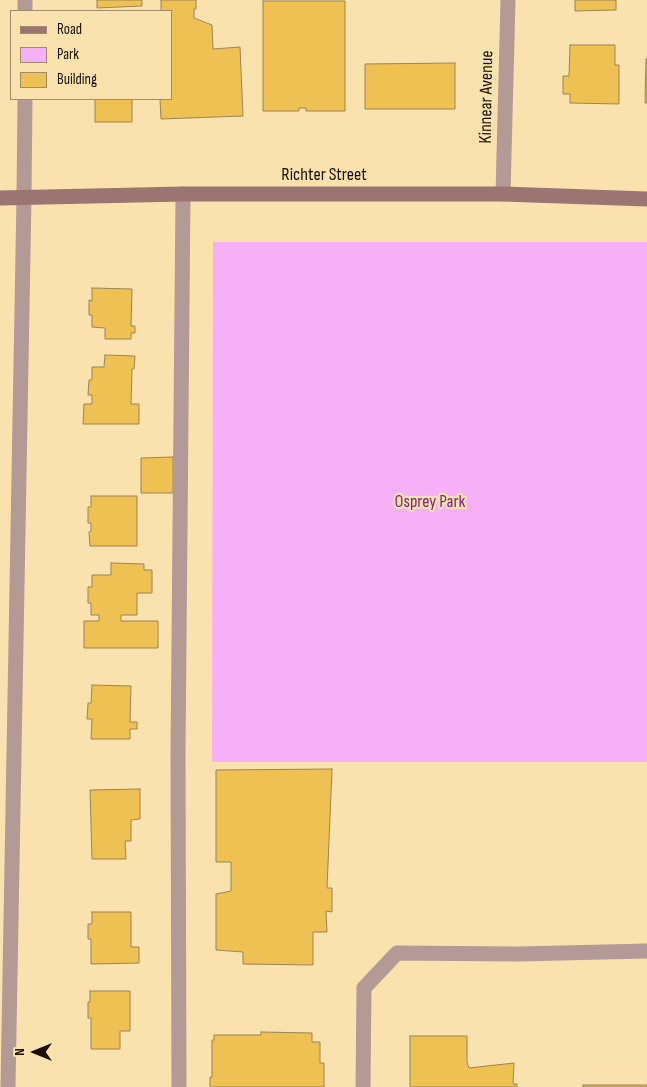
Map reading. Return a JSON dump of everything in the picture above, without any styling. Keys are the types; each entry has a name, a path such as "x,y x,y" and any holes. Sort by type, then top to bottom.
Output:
{"main road":[{"name":"Richter Street","path":"0,198 183,194 503,194 647,198"}],"street":[{"name":"Kinnear Avenue","path":"503,194 508,0"},
{"path":"8,1087 24,197 24,100"},
{"path":"179,1087 178,742 183,194"},
{"path":"363,1087 364,988 397,952 518,954 647,952"}],"green space":[{"name":"Osprey Park","path":"213,242 647,242 647,762 212,762"}],"building":[{"path":"97,0 142,0 142,6 97,8"},
{"path":"161,0 196,0 194,18 212,25 213,49 240,47 243,116 161,119 160,100 172,100 172,10 161,10"},
{"path":"575,0 616,0 616,10 575,11"},
{"path":"263,1 345,1 345,111 306,111 306,108 299,108 299,111 263,111"},
{"path":"570,45 615,45 615,65 619,65 619,104 570,103 570,94 563,94 563,76 569,76"},
{"path":"646,59 647,103 645,103"},
{"path":"455,63 455,109 365,109 365,64"},
{"path":"95,100 132,100 132,122 95,122"},
{"path":"92,288 132,289 131,326 135,326 135,333 131,333 131,339 105,339 105,328 92,327 92,315 89,315 89,300 92,301"},
{"path":"105,355 135,356 134,369 132,369 131,404 139,404 139,424 83,424 84,404 92,404 92,395 88,395 89,380 92,380 92,367 104,367"},
{"path":"173,457 173,493 141,493 141,458"},
{"path":"91,496 137,496 137,546 90,546 89,532 91,531 91,523 88,523 88,507 91,507"},
{"path":"111,563 144,564 144,570 152,570 152,593 137,593 137,615 121,615 121,621 158,621 158,648 84,648 84,621 99,621 99,615 91,615 91,603 88,603 88,587 92,587 92,575 111,575"},
{"path":"92,685 131,686 130,722 137,722 137,729 130,729 130,739 91,739 92,719 87,719 88,703 91,703"},
{"path":"332,769 327,888 332,888 332,912 326,911 327,932 313,932 313,965 243,964 243,952 216,950 216,894 231,891 231,862 216,862 216,770"},
{"path":"140,789 140,819 131,820 131,841 125,841 126,859 92,859 90,790"},
{"path":"92,912 131,912 131,947 139,947 139,963 91,964 91,939 88,939 88,924 92,924"},
{"path":"90,991 130,991 130,1031 120,1031 120,1049 91,1049 91,1018 88,1018"},
{"path":"261,1032 312,1033 312,1042 320,1042 320,1063 324,1063 324,1087 210,1087 210,1077 212,1077 212,1040 214,1040 214,1035 261,1035"},
{"path":"410,1036 467,1036 467,1062 469,1068 514,1063 513,1084 517,1084 517,1087 410,1087"},
{"path":"583,1085 647,1085 647,1087 583,1087"}]}
